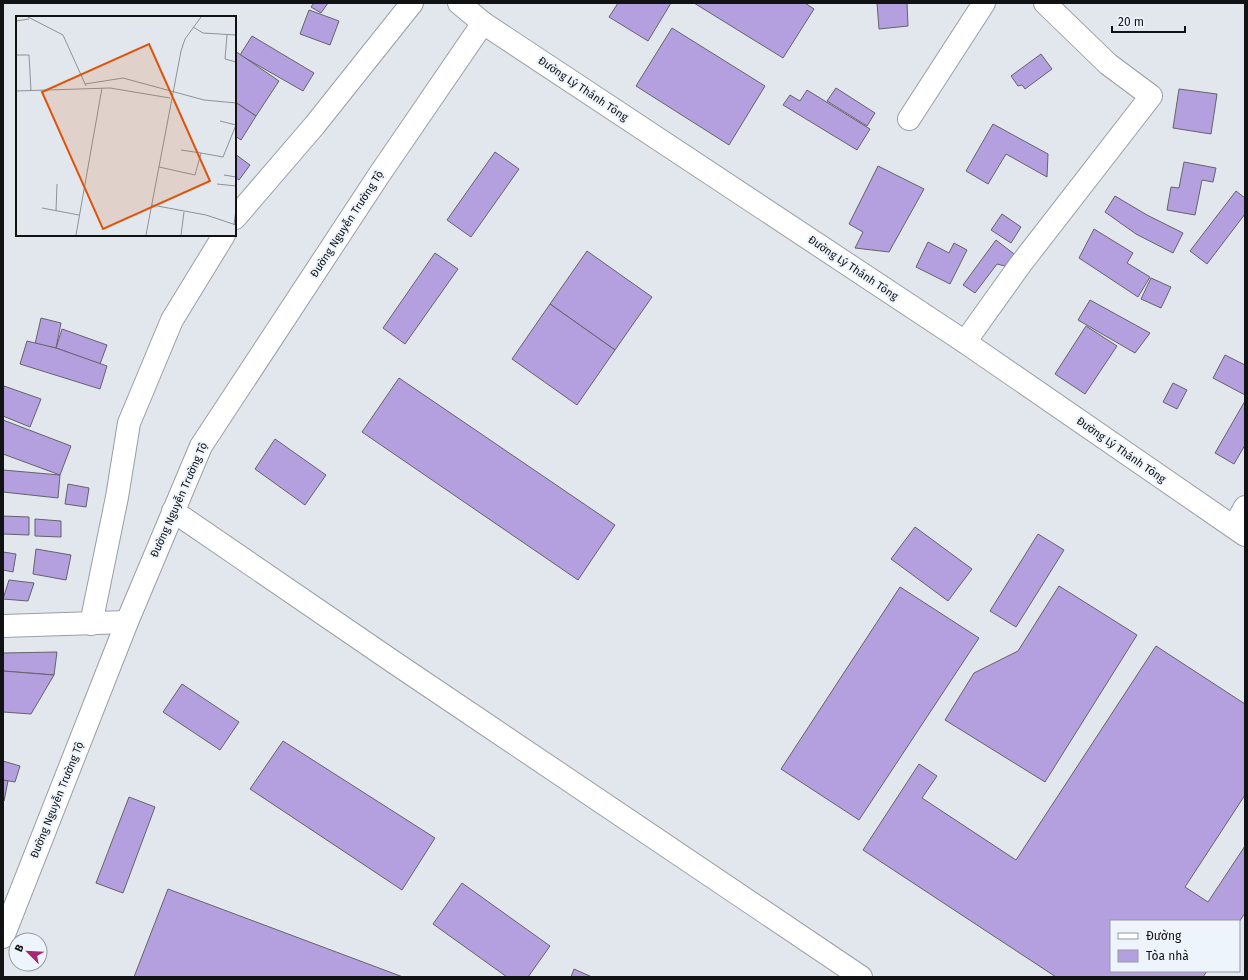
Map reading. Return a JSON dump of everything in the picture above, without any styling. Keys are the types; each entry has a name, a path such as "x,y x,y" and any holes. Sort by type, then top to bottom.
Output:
{"street":[{"path":"236,217 314,126 412,3"},
{"name":"Đường Lý Thánh Tông","path":"459,3 483,23 964,342 1239,531"},
{"path":"909,118 984,3"},
{"path":"964,342 1020,265 1151,96 1108,64 1045,3"},
{"name":"Đường Nguyễn Trường Tộ","path":"3,937 128,622 201,446 379,175 483,23"},
{"path":"91,624 117,497 129,423 172,320 223,236"},
{"path":"1239,531 1245,507"},
{"path":"173,511 395,663 861,977"},
{"path":"3,626 128,622"}],"building":[{"path":"314,3 328,3 321,13 311,7"},
{"path":"618,3 671,3 648,41 609,17"},
{"path":"694,3 805,3 814,9 783,58"},
{"path":"877,3 907,3 908,26 879,29"},
{"path":"309,10 339,21 330,45 300,34"},
{"path":"672,28 765,86 729,145 636,86"},
{"path":"252,36 314,73 303,91 240,55"},
{"path":"236,52 279,81 256,116 236,103"},
{"path":"1041,54 1052,69 1025,89 1022,85 1018,86 1011,76"},
{"path":"836,88 875,113 867,126 827,101"},
{"path":"1179,89 1217,94 1211,134 1173,128"},
{"path":"807,90 870,129 857,150 783,105 790,95 800,101"},
{"path":"236,103 256,116 241,140 236,137"},
{"path":"993,124 1048,154 1047,177 1006,154 988,184 966,171"},
{"path":"495,152 519,169 471,237 447,220"},
{"path":"236,155 250,165 239,180 236,178"},
{"path":"1184,162 1216,168 1213,182 1202,180 1195,215 1167,210 1171,187 1179,188"},
{"path":"878,166 924,189 889,252 855,248 863,232 849,224"},
{"path":"1236,191 1245,198 1245,214 1207,264 1190,251"},
{"path":"1115,196 1147,215 1183,233 1173,253 1136,234 1105,212"},
{"path":"1002,214 1021,227 1011,243 991,230"},
{"path":"1094,229 1133,253 1127,263 1150,277 1138,297 1079,258"},
{"path":"996,240 1014,254 1005,266 997,264 975,293 963,285"},
{"path":"928,242 949,253 954,243 967,250 950,284 916,267"},
{"path":"587,251 652,297 615,350 550,304"},
{"path":"435,253 458,269 405,344 383,328"},
{"path":"1151,278 1171,287 1161,308 1141,299"},
{"path":"1090,300 1150,333 1135,353 1078,320"},
{"path":"550,304 615,350 577,405 512,359"},
{"path":"41,318 61,323 56,348 35,344"},
{"path":"1086,326 1117,346 1085,394 1055,374"},
{"path":"62,329 107,345 100,364 56,348"},
{"path":"27,341 56,348 107,366 100,389 20,364"},
{"path":"1225,355 1245,365 1245,395 1213,378"},
{"path":"399,378 615,525 578,580 362,432"},
{"path":"1173,383 1187,390 1177,409 1163,402"},
{"path":"4,386 41,399 30,427 3,416"},
{"path":"1245,401 1245,445 1234,464 1215,453"},
{"path":"3,420 71,446 60,475 3,454"},
{"path":"275,439 326,475 305,505 255,469"},
{"path":"3,470 60,475 58,498 3,492"},
{"path":"68,484 89,488 86,507 65,504"},
{"path":"3,516 29,517 29,535 3,534"},
{"path":"35,519 61,521 61,537 35,536"},
{"path":"915,527 972,569 948,601 891,559"},
{"path":"1038,534 1064,550 1016,627 990,611"},
{"path":"36,549 71,555 66,580 33,574"},
{"path":"3,552 16,554 13,572 3,570"},
{"path":"9,580 34,583 28,601 3,599"},
{"path":"1059,586 1137,635 1045,782 945,720 974,673 1018,651"},
{"path":"900,587 979,638 859,820 781,769"},
{"path":"1156,646 1245,704 1245,795 1185,887 1208,902 1245,846 1245,913 1240,920 1110,920 1110,972 1206,972 1203,977 1056,977 863,850 919,764 937,776 922,798 1016,860"},
{"path":"57,652 54,675 3,671 3,653"},
{"path":"3,671 54,675 31,714 3,712"},
{"path":"182,684 239,722 220,750 163,712"},
{"path":"283,741 435,838 402,890 250,789"},
{"path":"3,761 20,766 15,782 3,780"},
{"path":"3,780 8,781 4,801 3,801"},
{"path":"129,797 155,807 123,893 96,883"},
{"path":"462,883 550,946 528,977 507,977 433,924"},
{"path":"168,889 403,977 134,977"},
{"path":"574,969 592,977 571,977"}]}
